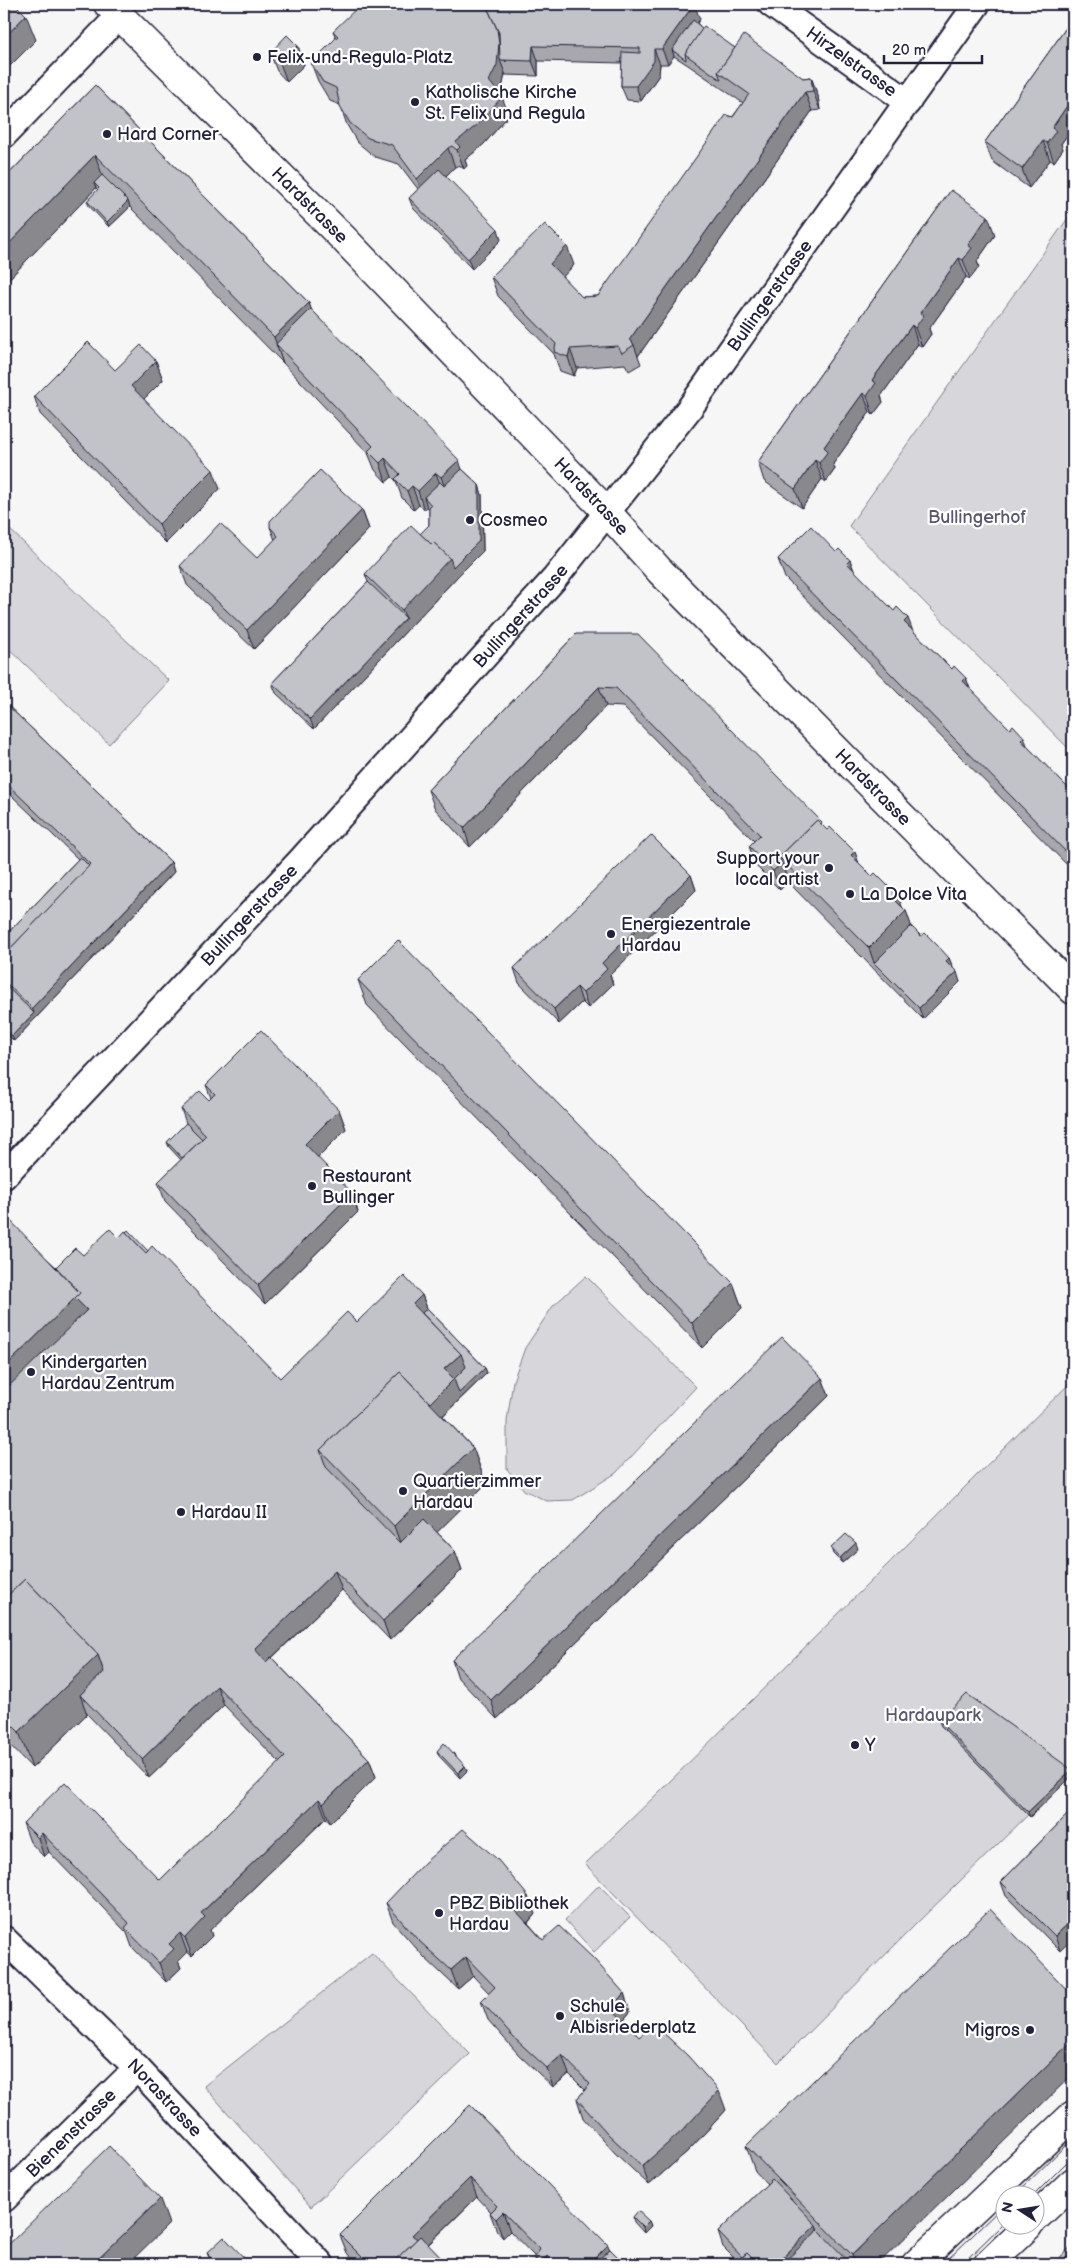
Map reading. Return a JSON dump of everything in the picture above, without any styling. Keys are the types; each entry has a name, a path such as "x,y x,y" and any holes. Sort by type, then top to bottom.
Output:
{"main road":[{"name":"Hardstrasse","path":"114,10 344,239 607,512 660,571 1073,990"},
{"path":"916,2264 1073,2115"},
{"path":"1044,2210 1073,2182"},
{"path":"988,2264 1017,2236"}],"street":[{"name":"Hirzelstrasse","path":"771,4 908,102"},
{"name":"Bullingerstrasse","path":"4,1176 300,861 531,605 689,409 977,4"},
{"path":"4,135 114,10"},
{"name":"Norastrasse","path":"4,1938 137,2068 321,2264"},
{"name":"Bienenstrasse","path":"4,2199 137,2068"}],"green space":[{"name":"Bullingerhof","path":"1073,211 1073,753 849,526"},
{"path":"4,524 169,681 109,744 4,644"},
{"path":"586,1276 696,1387 616,1473 573,1500 547,1501 524,1490 507,1469 507,1421 513,1381 525,1348 553,1306"},
{"name":"Hardaupark","path":"1073,1380 1073,1771 917,1923 778,2063 585,1864"},
{"path":"599,1885 630,1917 594,1952 565,1920"},
{"path":"372,1953 470,2054 311,2207 204,2086"}],"building":[{"path":"4,4 15,4 26,15 4,38"},
{"name":"Katholische Kirche St. Felix und Regula","path":"361,4 484,4 497,29 499,43 497,65 489,81 502,97 477,125 456,142 460,147 457,150 452,146 448,148 417,179 392,145 368,138 350,123 340,106 336,88 323,82 311,63 338,36 333,31"},
{"path":"494,4 694,4 662,49 654,49 654,61 636,86 621,86 622,52 640,53 640,48 533,46 532,61 500,60 499,33 488,9"},
{"path":"1073,18 1073,97 1052,128 1056,131 1047,143 1043,141 1022,169 985,142"},
{"path":"693,20 703,29 685,54 686,60 672,50"},
{"path":"704,26 735,48 718,72 721,80 685,54"},
{"path":"287,35 298,46 280,63 270,53"},
{"path":"744,35 803,78 811,77 813,91 805,92 630,339 634,345 622,353 618,346 570,349 568,357 554,352 556,344 491,277 545,224 567,246 550,264 582,297 598,296 726,115 733,117 749,94 718,72"},
{"path":"95,85 309,303 274,337 95,155 4,249 4,179"},
{"path":"439,169 498,229 468,259 409,198"},
{"path":"102,175 128,201 107,222 87,201 99,188 94,183"},
{"path":"951,190 988,216 968,245 972,248 963,260 959,258 920,313 924,315 915,328 912,325 872,380 876,383 867,396 863,393 824,447 828,451 819,463 815,460 795,489 758,462"},
{"path":"311,309 459,460 441,477 436,473 418,491 412,486 407,491 395,479 400,474 385,458 380,463 368,451 373,446 276,344"},
{"path":"88,342 115,370 141,345 156,361 131,386 213,470 159,524 34,396"},
{"path":"462,469 479,485 479,541 453,567 450,558 433,542 431,544 420,534 429,525 429,507 431,505 424,497 440,482 444,486"},
{"path":"320,470 362,510 247,630 180,566 220,523 257,558 278,536 270,527 270,521"},
{"path":"411,525 431,544 433,542 450,558 402,610 365,574"},
{"path":"811,526 836,552 839,549 850,560 847,563 894,611 897,607 908,618 904,622 952,669 954,666 966,678 963,681 1010,729 1013,725 1024,737 1021,740 1068,788 1071,785 1073,787 1073,859 778,559"},
{"path":"368,582 406,618 310,719 272,683"},
{"path":"576,634 638,634 822,822 821,824 817,820 779,857 782,863 773,871 749,846 760,835 616,688 599,687 464,828 428,790"},
{"path":"4,702 171,862 32,1008 4,981 4,955 90,864 4,781"},
{"path":"4,784 9,789 4,795"},
{"path":"817,820 827,830 830,827 855,852 851,855 872,876 875,873 899,897 896,901 906,911 869,948 779,857"},
{"name":"Energiezentrale Hardau","path":"651,835 691,875 602,963 607,969 583,993 577,987 554,1009 514,968"},
{"path":"80,857 89,866 4,955 4,937"},
{"path":"911,926 921,936 925,933 939,947 949,958 946,961 957,972 919,1008 874,963"},
{"path":"398,940 733,1283 692,1323 358,980"},
{"path":"4,984 34,1013 12,1036 4,1027"},
{"path":"261,1030 339,1110 305,1144 352,1193 258,1285 158,1182 206,1135 181,1109 200,1091 209,1100 215,1094 206,1085"},
{"path":"186,1123 202,1139 182,1158 167,1142"},
{"path":"7,1217 80,1293 4,1368 4,1220"},
{"name":"Hardau II","path":"110,1229 119,1238 125,1231 146,1253 152,1246 280,1378 347,1312 357,1322 404,1276 422,1295 413,1304 461,1354 444,1369 454,1379 430,1403 400,1372 320,1450 326,1467 400,1543 424,1519 455,1551 383,1621 335,1571 255,1649 266,1662 271,1657 369,1759 323,1804 319,1799 201,1913 205,1917 185,1938 180,1933 169,1944 174,1949 159,1963 125,1928 129,1923 42,1833 38,1838 23,1823 65,1782 160,1880 285,1757 217,1686 142,1759 80,1695 104,1672 98,1655 25,1579 4,1599 4,1385 7,1388 87,1310 75,1298 80,1293 56,1267 75,1248 83,1255"},
{"path":"128,1230 148,1251 146,1253 126,1232"},
{"path":"427,1308 485,1368 459,1393 454,1379 466,1367 461,1354 422,1313"},
{"path":"782,1337 822,1378 491,1700 452,1660"},
{"path":"400,1372 473,1448 394,1526 320,1450"},
{"path":"846,1534 856,1543 840,1558 831,1548"},
{"path":"25,1579 98,1655 19,1732 4,1717 4,1599"},
{"path":"967,1694 1072,1770 1028,1812 939,1721"},
{"path":"444,1743 465,1766 458,1773 437,1751"},
{"path":"1073,1809 1073,1919 1055,1936 1001,1882"},
{"name":"Schule Albisriederplatz","path":"463,1829 498,1860 528,1896 515,1910 543,1940 559,1926 593,1958 624,1993 611,2008 639,2037 654,2024 688,2056 719,2091 682,2131 642,2166 608,2134 577,2099 590,2084 562,2055 547,2068 512,2036 481,2001 495,1987 466,1957 451,1970 417,1939 386,1903 424,1863"},
{"path":"990,1909 1073,1996 1073,2040 852,2255 746,2146"},
{"path":"470,2105 608,2245 589,2264 554,2264 547,2256 540,2263 534,2257 540,2250 503,2212 496,2219 490,2213 497,2206 470,2178 412,2235 417,2239 391,2264 369,2264 340,2235"},
{"path":"109,2146 160,2199 93,2264 4,2264 4,2249"},
{"path":"772,2179 816,2225 776,2264 758,2264 747,2253 742,2257 718,2232"},
{"path":"638,2211 649,2221 643,2227 633,2217"},
{"path":"818,2230 851,2264 782,2264"},
{"path":"420,2236 447,2264 391,2264"},
{"path":"224,2237 250,2264 218,2264 207,2253"},
{"path":"1073,2245 1073,2264 1053,2264"},
{"path":"610,2249 625,2264 594,2264"},
{"path":"747,2253 758,2264 735,2264"}],"tram line":[{"path":"1024,2186 1073,2138"},
{"path":"1043,2186 1073,2156"},
{"path":"943,2264 994,2215"},
{"path":"962,2264 994,2233"}],"place":[{"name":"Felix-und-Regula-Platz","path":"257,57"},
{"name":"Katholische Kirche St. Felix und Regula","path":"415,102"},
{"name":"Hard Corner","path":"107,134"},
{"name":"Cosmeo","path":"470,520"},
{"name":"Support your local artist","path":"829,868"},
{"name":"La Dolce Vita","path":"850,894"},
{"name":"Energiezentrale Hardau","path":"611,934"},
{"name":"Restaurant Bullinger","path":"312,1186"},
{"name":"Kindergarten Hardau Zentrum","path":"31,1372"},
{"name":"Quartierzimmer Hardau","path":"403,1491"},
{"name":"Hardau II","path":"181,1512"},
{"name":"Y","path":"855,1745"},
{"name":"PBZ Bibliothek Hardau","path":"439,1913"},
{"name":"Schule Albisriederplatz","path":"560,2016"},
{"name":"Migros","path":"1030,2030"}]}
